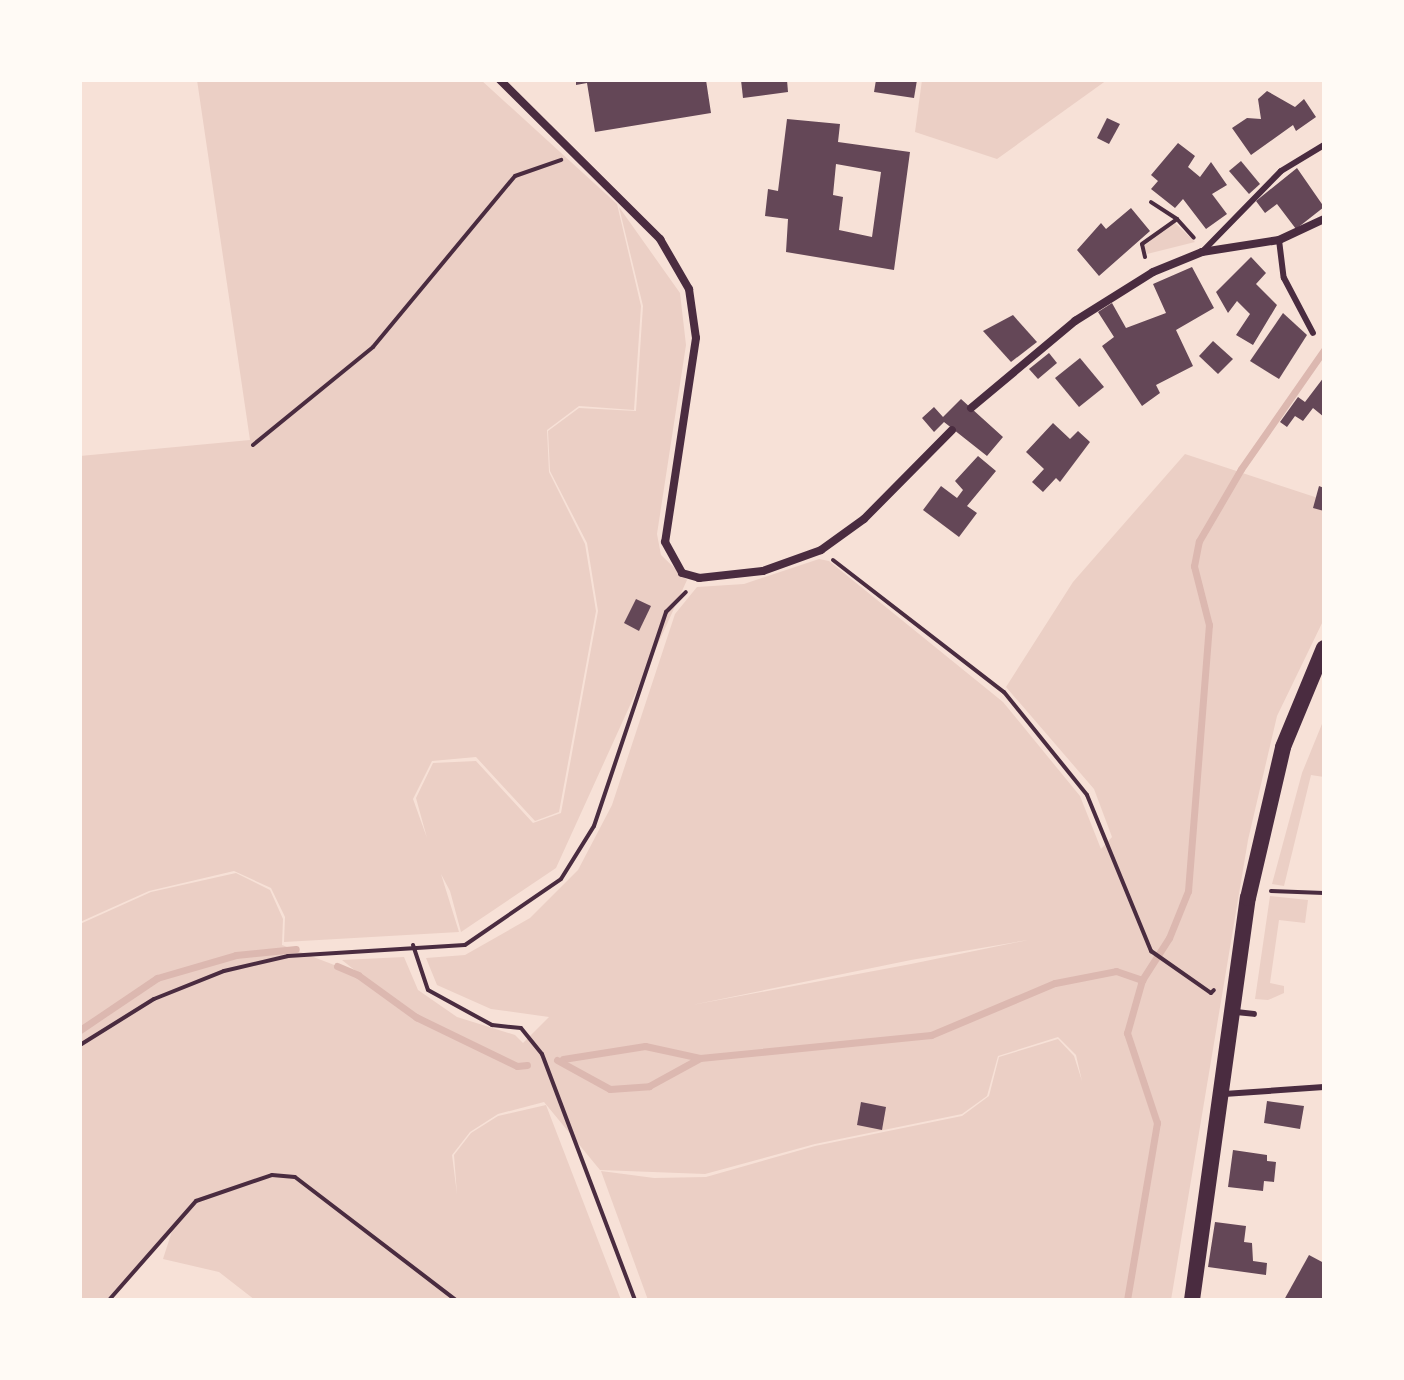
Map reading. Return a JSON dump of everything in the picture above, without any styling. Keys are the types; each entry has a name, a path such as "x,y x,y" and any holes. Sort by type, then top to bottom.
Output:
{"main road":[{"path":"1192,1300 1248,898 1283,747 1324,648"}],"street":[{"path":"500,80 660,239 689,289 696,338 665,542 673,564 699,578 763,571 821,550 864,519 952,430"},
{"path":"971,408 1075,321 1153,272 1202,252 1279,240 1324,219"}],"lane":[{"path":"1202,252 1281,171 1324,145"},
{"path":"1279,240 1284,278 1313,333"},
{"path":"1232,1011 1254,1014"},
{"path":"1221,1094 1324,1087"}],"path":[{"path":"253,445 373,347 515,176 577,155"},
{"path":"1151,202 1177,219 1199,243 1185,247"},
{"path":"1158,253 1144,257 1142,244 1177,219"},
{"path":"821,550 1004,692 1087,795 1151,951 1199,981"},
{"path":"80,1045 154,999 224,971 288,956 413,945 465,945 561,879 594,826 666,612 699,578"},
{"path":"1274,892 1324,893"},
{"path":"413,945 428,990 492,1025 521,1028 542,1054 635,1300"},
{"path":"109,1300 196,1201 272,1175 295,1177 456,1300"}],"shaded area":[{"path":"197,80 481,80 617,204 641,306 634,410 579,406 547,430 549,472 585,544 596,611 559,812 535,821 476,757 432,761 413,799 427,838 416,798 433,763 476,761 533,823 561,813 598,611 587,543 550,471 548,431 579,408 636,411 643,306 619,207 680,293 686,345 657,534 661,555 687,580 556,868 461,932 450,891 441,874 459,932 284,942 285,917 271,888 234,871 149,891 80,922 80,456 250,440"},
{"path":"922,80 1107,80 997,159 915,132"},
{"path":"1174,222 1195,242 1147,254 1144,246"},
{"path":"1185,454 1324,500 1324,619 1277,716 1248,840 1171,1300 648,1300 601,1171 654,1178 706,1177 815,1146 962,1116 989,1096 999,1057 1058,1039 1074,1056 1082,1081 1076,1055 1058,1037 998,1056 987,1096 962,1114 815,1144 705,1174 600,1170 544,1102 498,1114 470,1132 452,1155 457,1194 454,1155 471,1133 498,1116 546,1105 621,1300 255,1300 219,1272 163,1259 173,1228 106,1300 80,1300 80,924 151,892 236,873 270,890 283,919 282,945 350,971 387,996 342,960 404,957 418,990 457,1017 515,1035 523,1043 549,1017 491,1009 437,985 426,958 465,955 530,918 578,870 612,805 675,614 697,587 744,584 819,559 829,561 1003,702 1080,796 1101,849 1112,837 1094,789 1006,687 1073,582","holes":["1028,940 692,1005 911,960"]},
{"path":"1324,719 1324,777 1311,775 1284,886 1272,884 1302,773"},
{"path":"1270,896 1308,900 1305,923 1279,920 1270,983 1284,986 1284,993 1268,1000 1255,999"}],"building":[{"path":"576,80 706,80 711,113 595,132 587,83 576,85"},
{"path":"741,80 787,80 788,92 743,98"},
{"path":"876,80 917,80 914,98 874,92"},
{"path":"1267,91 1295,107 1304,99 1316,117 1296,131 1293,125 1251,155 1232,128 1247,118 1261,119 1258,99"},
{"path":"1107,118 1120,124 1109,144 1097,138"},
{"path":"787,119 840,124 838,142 910,152 894,270 786,252 788,219 765,216 768,189 778,191","holes":["836,164 881,172 872,237 839,230 843,197 833,195"]},
{"path":"1178,143 1195,156 1188,167 1200,177 1211,162 1227,185 1212,194 1227,214 1206,229 1183,199 1175,208 1151,189 1158,181 1151,175"},
{"path":"1241,161 1260,184 1249,194 1229,171"},
{"path":"1297,168 1324,207 1296,229 1277,204 1265,213 1256,201"},
{"path":"1131,208 1150,231 1099,276 1077,250 1101,223 1106,229"},
{"path":"1251,257 1266,273 1256,284 1277,305 1253,345 1236,335 1250,314 1237,301 1228,313 1216,292"},
{"path":"1192,267 1214,308 1176,330 1193,366 1156,385 1160,393 1142,406 1102,346 1114,337 1098,312 1112,303 1126,328 1166,313 1153,284"},
{"path":"1283,313 1307,335 1279,379 1250,361"},
{"path":"1013,315 1037,342 1011,362 983,331"},
{"path":"1213,341 1233,359 1218,374 1199,356"},
{"path":"1049,353 1057,363 1038,379 1029,369"},
{"path":"1080,358 1104,387 1079,407 1055,378"},
{"path":"1324,377 1324,417 1313,408 1303,421 1295,416 1287,427 1280,422 1298,397 1305,402"},
{"path":"961,399 1003,437 987,456 944,422 934,432 922,418 934,407 943,417"},
{"path":"1053,423 1070,439 1078,431 1090,442 1060,482 1056,478 1043,492 1032,482 1044,469 1026,452"},
{"path":"978,456 996,471 967,506 977,513 959,537 923,510 941,486 957,498 963,490 955,481"},
{"path":"1319,486 1324,488 1324,511 1313,508"},
{"path":"636,599 651,606 639,631 624,623"},
{"path":"1267,1101 1304,1106 1300,1129 1264,1123"},
{"path":"861,1102 886,1107 882,1130 857,1125"},
{"path":"1233,1150 1267,1155 1267,1161 1276,1162 1274,1182 1264,1181 1263,1191 1228,1187"},
{"path":"1215,1222 1246,1226 1244,1242 1252,1243 1253,1261 1267,1263 1266,1275 1208,1267"},
{"path":"1309,1255 1324,1263 1324,1294 1321,1300 1284,1300"}],"waterway":[{"path":"1127,1300 1157,1123 1127,1033 1142,980 1169,938 1188,891 1209,625 1194,566 1199,541 1241,469 1324,350"},
{"path":"80,1030 157,978 236,955 296,949"},
{"path":"337,966 358,975 416,1017 517,1066 527,1065"},
{"path":"557,1060 610,1089 649,1086 700,1058 931,1035 1055,983 1116,971 1142,980"},
{"path":"563,1059 645,1046 700,1058"}]}
